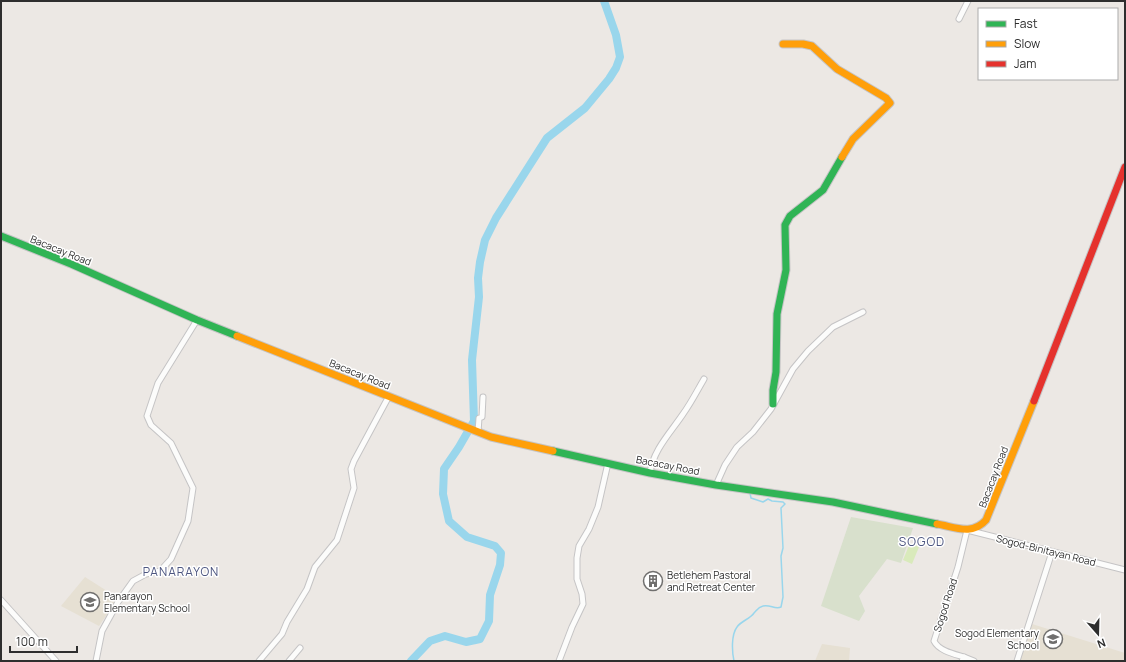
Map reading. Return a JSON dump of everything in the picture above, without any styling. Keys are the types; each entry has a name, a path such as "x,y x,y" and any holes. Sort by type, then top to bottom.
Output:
{"main road":[{"path":"774,404 773,390 776,372 777,314 786,270 785,225 790,216 823,190 853,139 890,103 886,98 837,69 812,46 803,44 783,44"},
{"name":"Bacacay Road","path":"1,236 71,264 197,320 491,437 516,444 541,448 650,473 833,502 967,530 976,529 984,523 991,510 1125,167"}],"street":[{"path":"959,19 968,1"},
{"path":"716,484 725,465 737,447 753,432 774,404 793,369 808,351 833,327 863,312"},
{"path":"96,661 102,631 118,602 133,582 146,574 160,571 171,559 188,521 194,488 171,443 151,424 147,416 158,383 197,320"},
{"path":"650,473 651,466 659,449 684,414 704,379"},
{"path":"259,661 282,634 287,622 307,588 315,567 337,540 354,488 351,469 352,465 389,396"},
{"path":"478,432 479,418 482,417 483,397"},
{"path":"559,661 582,604 582,594 577,580 577,558 579,546 589,529 598,507 608,463"},
{"path":"984,523 986,535"},
{"name":"Sogod-Binitayan Road","path":"967,530 1125,570"},
{"name":"Sogod Road","path":"963,659 935,644 934,641 958,567 967,530"},
{"path":"1017,661 1052,552"},
{"path":"1,600 56,661"},
{"path":"289,661 300,648"},
{"path":"963,659 974,661"}],"shaded area":[{"name":"Panarayon Elementary School","path":"85,577 118,598 99,626 61,606"},
{"name":"Sogod Elementary School","path":"1032,624 1125,653 1125,661 1020,661"},
{"path":"822,644 850,648 849,661 815,661"}],"green space":[{"path":"851,517 913,528 901,563 887,559 859,596 865,611 859,621 821,606"},
{"path":"910,543 919,547 912,564 903,560"}],"waterway":[{"path":"411,661 430,641 445,636 466,642 480,639 489,621 490,595 500,565 501,553 495,546 467,537 449,521 443,494 444,469 474,421 472,360 479,297 478,278 480,262 485,240 496,218 547,138 585,108 609,79 616,68 620,57 616,35 604,1"},
{"path":"734,661 732,648 734,634 737,627 760,607 781,607 783,597 781,508 785,504 783,502 768,499 763,502 751,498 750,493"}],"traffic: fast":[{"path":"773,404 773,390 776,372 777,314 786,270 785,225 790,216 823,190 842,157"},
{"path":"1,236 71,264 197,320 237,336"},
{"path":"553,451 650,473 716,485 833,502 937,524"}],"traffic: slow":[{"path":"783,44 803,44 812,46 837,69 886,98 890,103 853,139 842,157"},
{"path":"237,336 491,437 553,451"},
{"path":"937,524 969,529 981,525 986,520 1034,401"}],"traffic: jam":[{"path":"1034,401 1125,167"}],"place":[{"name":"Betlehem Pastoral and Retreat Center","path":"653,581"},
{"name":"Panarayon Elementary School","path":"90,602"},
{"name":"Sogod Elementary School","path":"1053,639"}],"district":[{"name":"SOGOD","path":"922,542"},
{"name":"PANARAYON","path":"181,572"}]}
